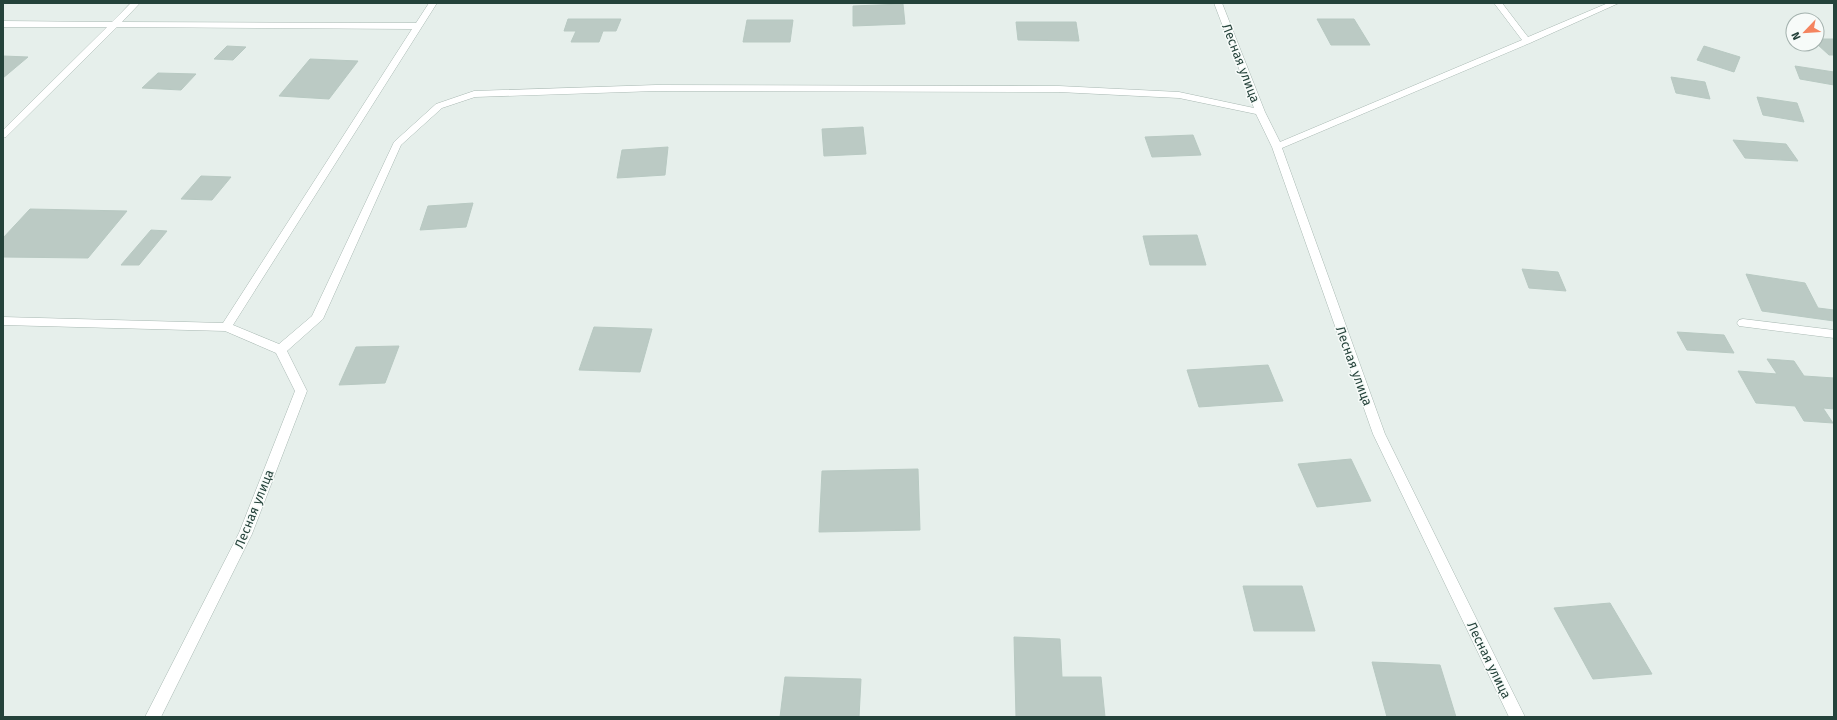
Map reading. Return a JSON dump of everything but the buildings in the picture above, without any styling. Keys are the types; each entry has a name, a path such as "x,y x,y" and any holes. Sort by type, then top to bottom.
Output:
{"street":[{"path":"3,135 136,3"},
{"path":"226,327 433,3"},
{"name":"Лесная улица","path":"1218,3 1260,112 1277,147 1378,434 1518,717"},
{"path":"1498,3 1527,41"},
{"path":"1277,147 1615,3"},
{"path":"3,24 116,23 419,26"},
{"path":"3,321 226,327 280,350 317,319 397,144 439,106 474,94 656,88 1059,89 1179,95 1260,112"},
{"path":"1743,323 1834,334"},
{"name":"Лесная улица","path":"153,717 245,534 301,391 280,350"}]}
